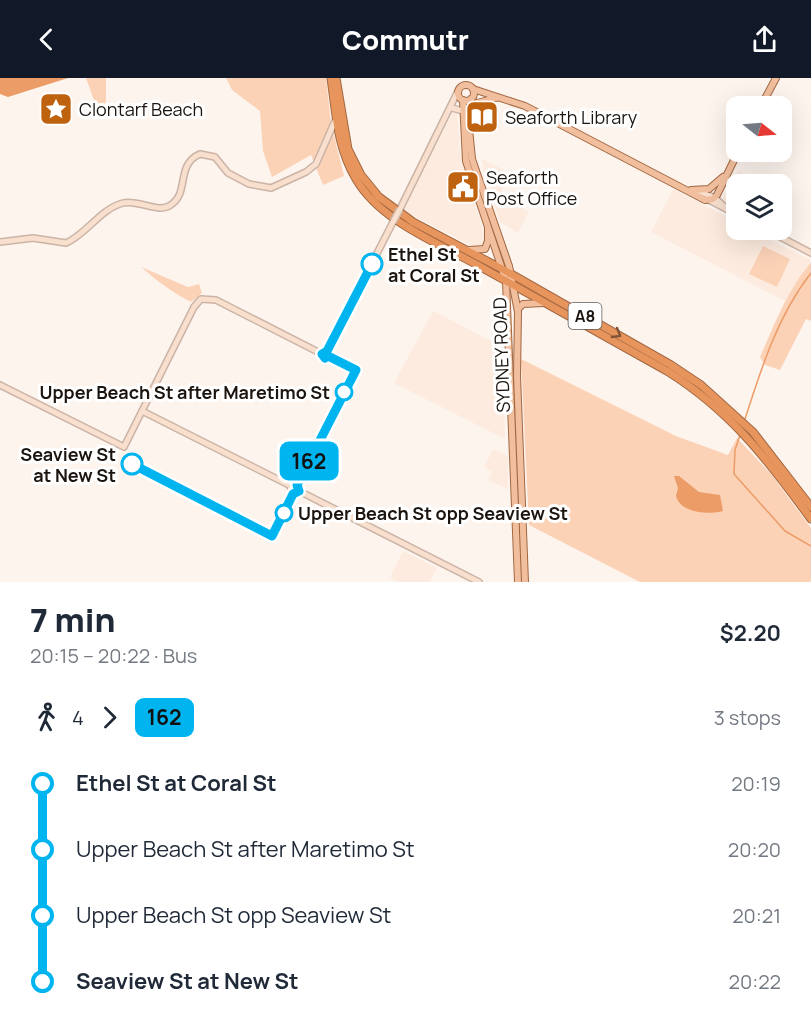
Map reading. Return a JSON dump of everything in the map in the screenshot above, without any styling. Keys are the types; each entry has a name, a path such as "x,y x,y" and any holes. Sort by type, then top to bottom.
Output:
{"highway":[{"name":"A8","path":"331,78 339,138 355,178 376,203 404,224 683,381 743,426 811,519"},
{"name":"A8","path":"336,78 348,149 369,186 405,217 512,274 679,370 719,399 811,507"}],"main road":[{"path":"766,96 776,78"},
{"path":"498,98 463,100 458,91 465,85 525,106 690,190 711,198"},
{"path":"471,99 473,89"},
{"path":"469,121 477,103 498,98"},
{"name":"SYDNEY ROAD","path":"471,99 469,121 472,159 512,274 518,312 525,582"},
{"name":"SYDNEY ROAD","path":"463,100 466,161 506,281 518,582"},
{"path":"711,198 733,162"},
{"path":"690,190 698,191 713,187 727,173"},
{"path":"711,198 713,187"},
{"path":"468,250 480,251 487,247 487,224"},
{"path":"518,312 518,307 523,304 544,303"},
{"path":"512,450 520,450"}],"street":[{"path":"0,385 124,447 194,307 201,299 216,300 325,352 400,209 458,91"},
{"path":"451,108 463,100"},
{"path":"451,108 463,111"},
{"path":"0,242 38,238 66,243 119,205 134,202 160,208 169,206 177,197 187,164 196,156 210,155 236,178 258,188 271,188 306,172 316,164 336,120"},
{"path":"328,136 334,135 339,138"},
{"path":"698,191 726,209"},
{"path":"786,240 811,253"},
{"path":"142,411 291,486 298,485 299,491 478,582"}],"shaded area":[{"path":"0,78 68,78 8,97 0,94"},
{"path":"86,78 106,78 106,101 100,117"},
{"path":"226,78 326,78 331,123 344,176 323,185 311,155 272,177 263,151 260,111 232,90"},
{"path":"457,110 460,152 486,240 478,249 404,211 453,112"},
{"path":"482,159 510,173 499,196 529,212 518,233 500,222 484,173"},
{"path":"673,189 726,217 726,240 770,240 811,260 785,301 651,232"},
{"path":"763,246 790,259 777,287 749,274"},
{"path":"811,262 811,321 806,319 780,370 765,365 760,357 771,332 788,296"},
{"path":"141,267 188,287 199,284 202,293 191,302 165,286"},
{"path":"433,311 503,347 505,439 394,383"},
{"path":"521,359 676,436 728,455 737,438 771,474 811,528 811,582 640,582 529,525"},
{"path":"493,449 508,456 508,489 488,480 492,471 484,467"},
{"path":"674,476 679,476 699,492 720,495 723,511 710,513 683,506 676,496 678,488"},
{"path":"403,551 437,568 430,582 398,582 390,577"}],"waterway":[{"path":"745,419 764,362 780,324 799,289 811,273"},
{"path":"740,435 735,450 734,474 785,531 811,546"}],"bus line":[{"name":"162","path":"132,464 272,536 293,494 299,491 297,485 356,370 328,356 325,358 322,354 327,351 372,264"}],"place":[{"name":"Clontarf Beach","path":"56,109"},
{"name":"Seaforth Library","path":"482,117"},
{"name":"Seaforth Post Office","path":"463,187"},
{"name":"Ethel St at Coral St","path":"372,264"},
{"name":"Upper Beach St after Maretimo St","path":"344,392"},
{"name":"Seaview St at New St","path":"132,464"},
{"name":"Upper Beach St opp Seaview St","path":"284,513"}]}
